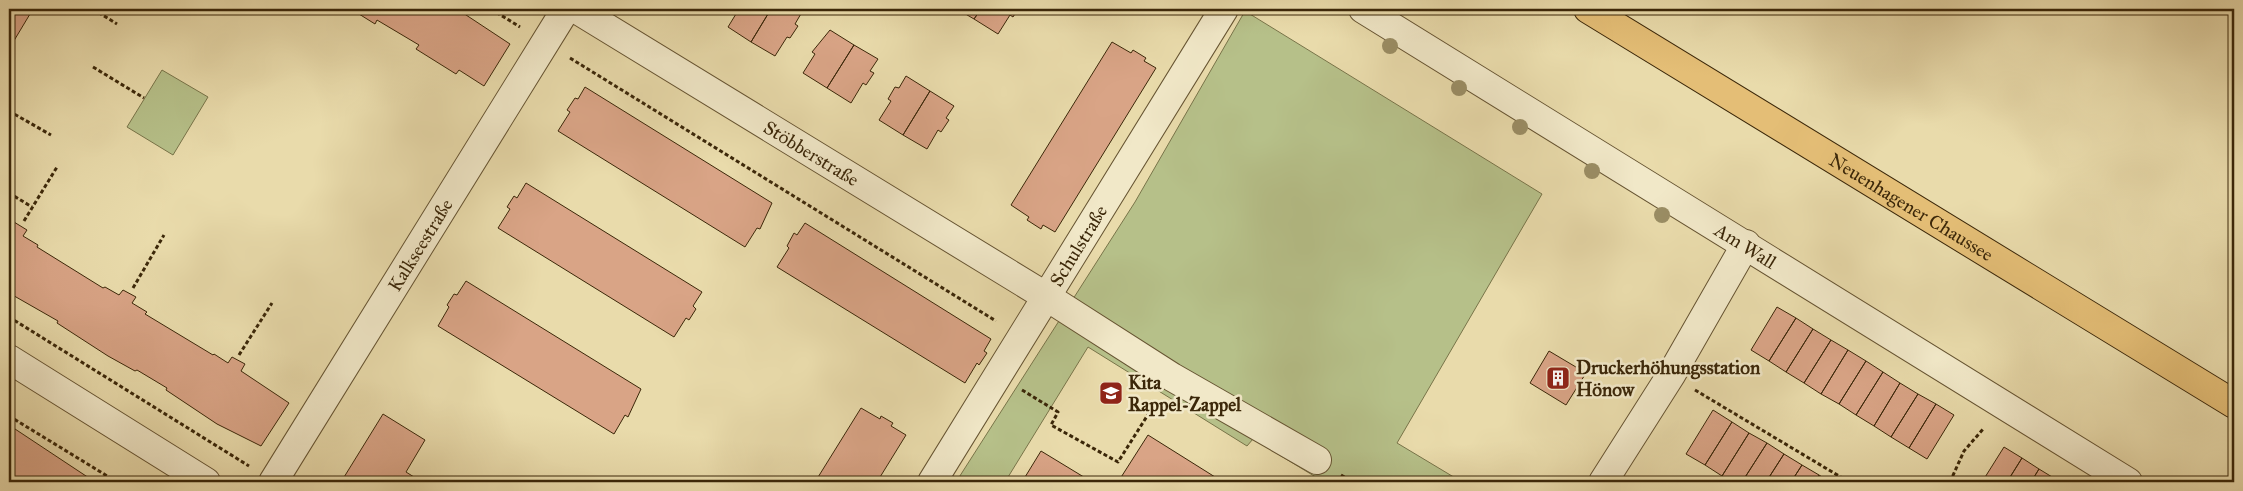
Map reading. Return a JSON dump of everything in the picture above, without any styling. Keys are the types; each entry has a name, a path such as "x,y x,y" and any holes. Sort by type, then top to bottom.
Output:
{"main road":[{"name":"Neuenhagener Chaussee","path":"1588,9 2234,404"}],"street":[{"name":"Kalkseestraße","path":"273,482 566,9"},
{"name":"Stöbberstraße","path":"576,9 1047,297 1172,377 1317,460"},
{"name":"Schulstraße","path":"932,482 1224,9"},
{"name":"Am Wall","path":"1363,9 1746,244 2128,482"},
{"path":"1603,482 1671,375 1746,244"},
{"path":"9,359 206,482"}],"path":[{"path":"94,9 117,24"},
{"path":"545,43 1022,337"},
{"path":"93,67 144,98"},
{"path":"9,111 51,135"},
{"path":"24,221 57,167"},
{"path":"9,192 32,207"},
{"path":"133,288 164,235"},
{"path":"239,355 272,303"},
{"path":"9,317 273,482"},
{"path":"998,375 1058,412 1051,425 1118,462 1172,377"},
{"path":"1671,375 1849,482"},
{"path":"9,416 117,482"},
{"path":"1950,482 1964,451 1986,426"}],"green space":[{"path":"1245,11 1542,194 1397,443 1462,482 1324,482 1253,439 1247,446 1088,347 1005,482 956,482 1135,202"},
{"path":"162,70 208,97 173,155 127,127"}],"building":[{"path":"9,9 33,9 9,49"},
{"path":"351,9 457,9 510,44 484,86 459,70 456,74 416,49 419,45 377,20 375,24"},
{"path":"739,9 771,9 751,42 728,27"},
{"path":"771,9 796,9 802,12 795,24 798,26 790,38 787,37 775,56 751,42"},
{"path":"957,9 981,9 974,19"},
{"path":"981,9 1018,9 1013,17 1010,15 998,34 974,19"},
{"path":"830,30 854,45 827,88 803,73 815,54 812,52"},
{"path":"1112,42 1131,53 1133,50 1146,58 1144,61 1156,68 1055,232 1043,225 1041,229 1027,220 1029,217 1011,205"},
{"path":"854,45 878,59 870,71 874,73 866,85 863,83 851,103 827,88"},
{"path":"906,76 930,91 903,135 879,120 891,101 888,99 895,87 899,88"},
{"path":"585,87 772,203 760,229 757,228 745,247 558,131 570,112 567,110 575,98 578,99"},
{"path":"930,91 954,106 946,118 949,120 941,132 938,130 927,149 903,135"},
{"path":"526,183 702,292 693,306 696,309 689,320 686,318 674,337 498,228 510,209 507,207 514,196 517,198"},
{"path":"14,222 27,230 23,236 38,245 37,247 103,288 105,287 119,295 123,290 136,297 132,303 147,312 145,314 228,363 232,357 245,364 241,371 289,403 261,446 217,424 166,390 167,388 137,370 135,371 108,356 57,323 58,321 9,293 9,227"},
{"path":"805,223 991,339 984,351 987,353 979,365 977,363 965,383 777,267 789,248 787,246 794,233 797,235"},
{"path":"466,281 641,389 628,417 625,415 614,434 438,326 449,307 447,305 454,294 457,295"},
{"path":"1777,307 1796,318 1769,361 1751,350"},
{"path":"1796,318 1813,329 1786,372 1769,361"},
{"path":"1813,329 1831,340 1804,383 1786,372"},
{"path":"1831,340 1848,350 1821,394 1804,383"},
{"path":"1848,350 1866,361 1839,404 1821,394"},
{"name":"Druckerhöhungsstation Hönow","path":"1549,351 1586,373 1566,405 1530,383"},
{"path":"1866,361 1883,372 1856,415 1839,404"},
{"path":"1883,372 1900,383 1874,426 1856,415"},
{"path":"1900,383 1918,394 1891,437 1874,426"},
{"path":"1918,394 1936,404 1909,448 1891,437"},
{"path":"1936,404 1954,415 1927,459 1909,448"},
{"path":"861,408 880,419 881,416 893,423 891,426 906,435 877,482 815,482"},
{"path":"1713,410 1732,422 1705,465 1686,454"},
{"path":"383,414 425,440 406,472 422,482 341,482"},
{"path":"1732,422 1749,433 1722,476 1705,465"},
{"path":"9,425 86,476 83,482 9,482"},
{"path":"1749,433 1767,443 1742,482 1732,482 1722,476"},
{"path":"1148,435 1223,482 1118,482"},
{"path":"1767,443 1784,454 1766,482 1742,482"},
{"path":"2004,447 2022,458 2007,482 1982,482"},
{"path":"1041,451 1092,482 1022,482"},
{"path":"1784,454 1802,465 1791,482 1766,482"},
{"path":"2022,458 2039,469 2031,482 2007,482"},
{"path":"1802,465 1819,475 1815,482 1791,482"},
{"path":"2039,469 2057,480 2055,482 2031,482"},
{"path":"1819,475 1830,482 1815,482"},
{"path":"86,476 96,482 83,482"}],"place":[{"name":"Druckerhöhungsstation Hönow","path":"1558,378"},
{"name":"Kita Rappel-Zappel","path":"1111,393"}]}
